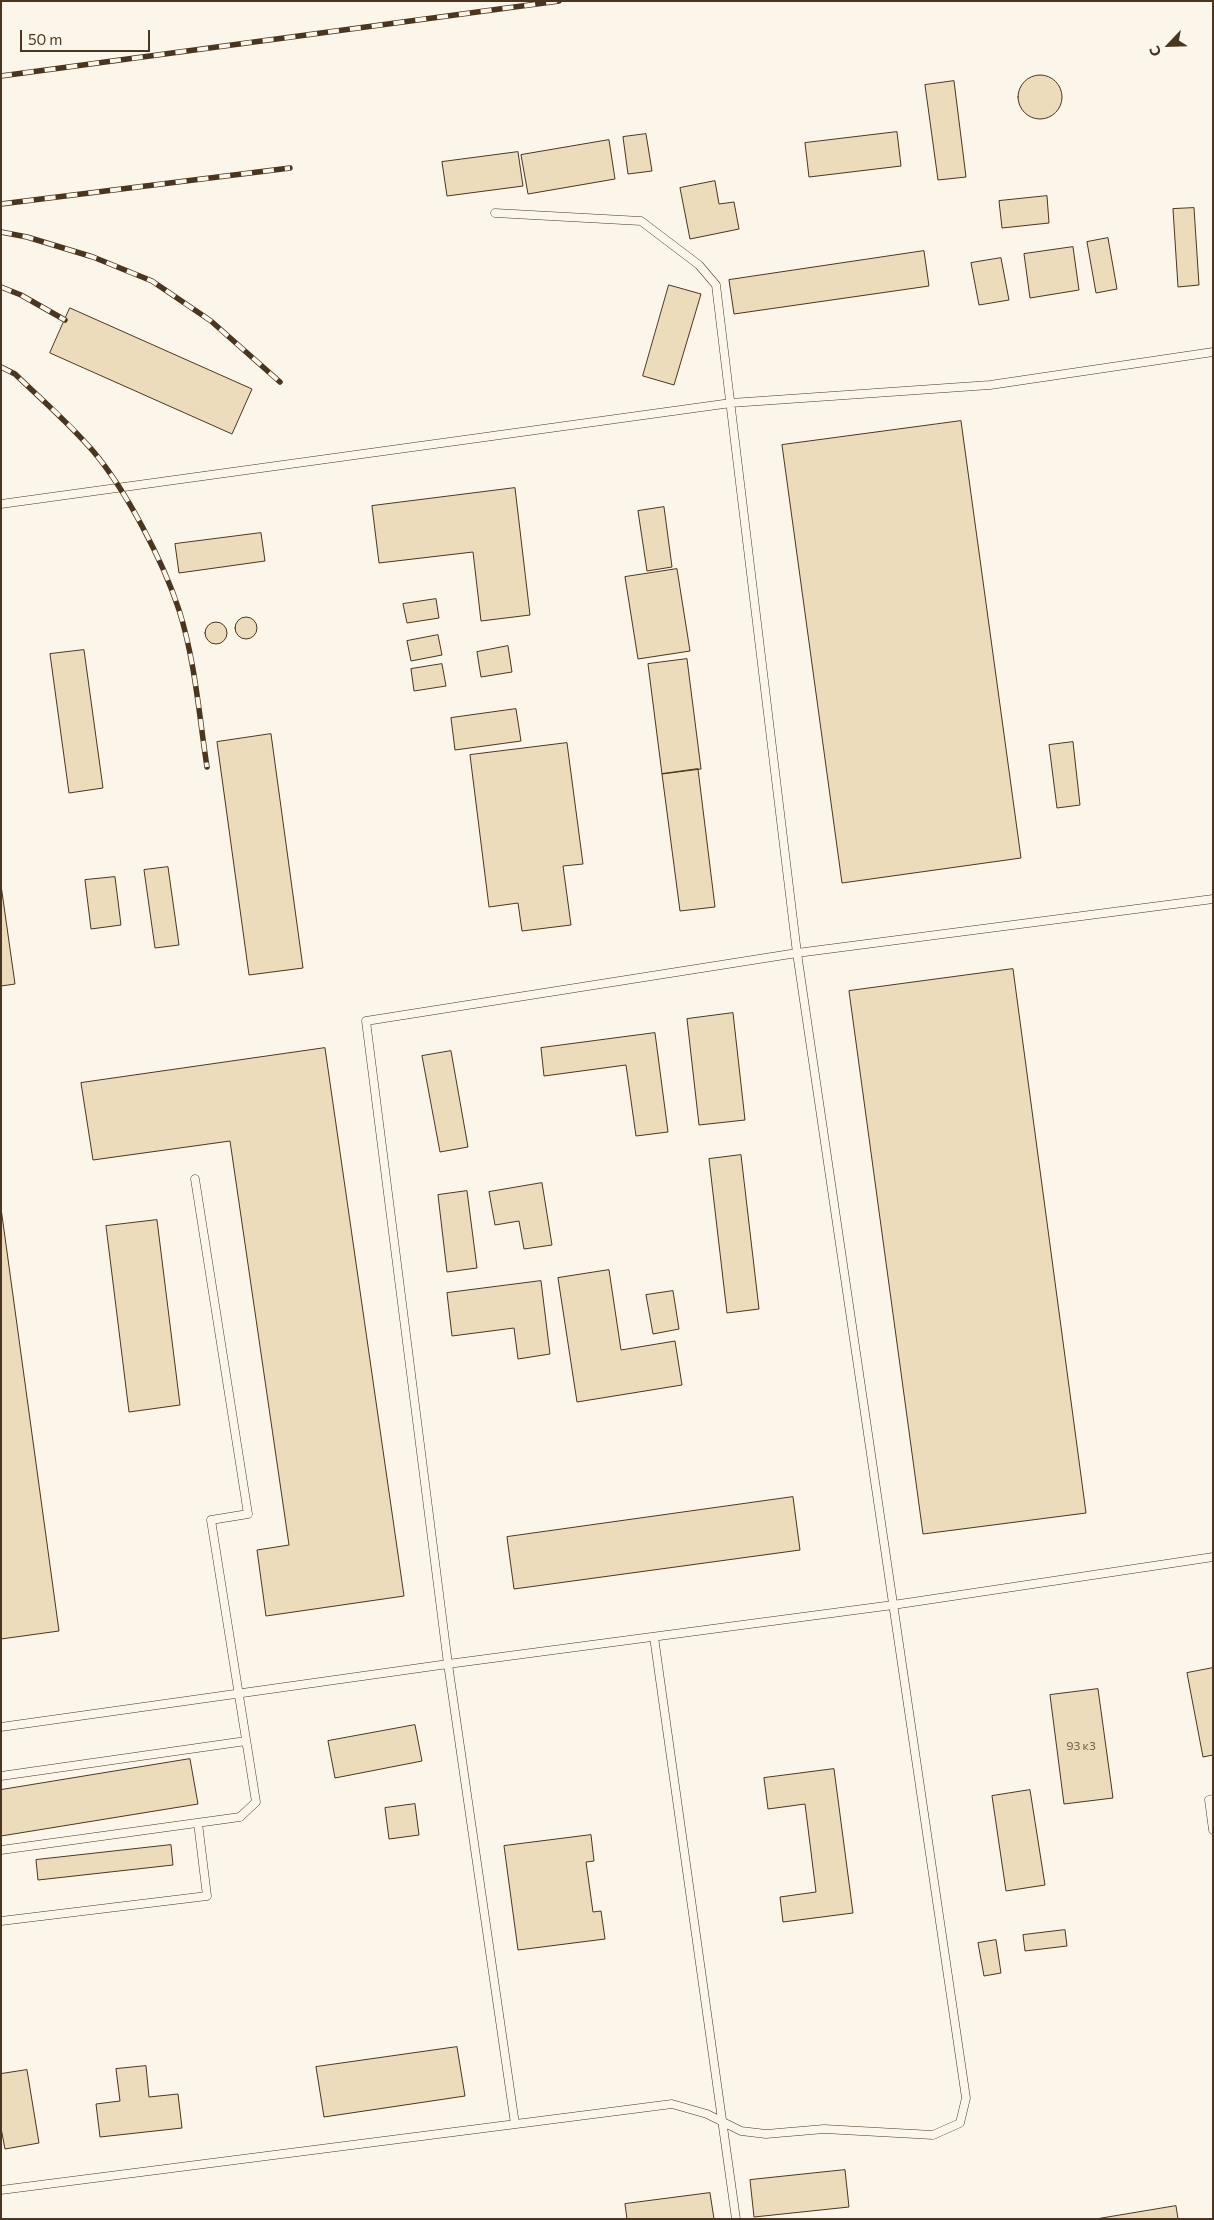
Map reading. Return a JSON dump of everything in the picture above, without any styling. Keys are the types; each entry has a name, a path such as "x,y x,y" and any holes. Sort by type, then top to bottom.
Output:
{"lane":[{"path":"1,2190 672,2104 707,2114 741,2131 766,2134 824,2129 933,2135 960,2123 966,2098 797,953 716,285 699,265 641,221 495,214"},
{"path":"1,504 731,403 990,385 1213,352"},
{"path":"515,2124 448,1664 366,1021 797,953 1213,898"},
{"path":"1,1850 240,1817 256,1802 211,1520 248,1514 195,1179"},
{"path":"1,1727 893,1604 1213,1557"},
{"path":"654,1637 736,2219"},
{"path":"1,1776 246,1741"},
{"path":"1213,1800 1209,1800 1213,1830"},
{"path":"1,1921 207,1896 198,1823"}],"building":[{"path":"1040,75 1052,79 1058,85 1062,97 1058,109 1052,115 1040,119 1028,115 1022,109 1018,97 1022,85 1028,79"},
{"path":"954,81 966,177 938,180 925,85"},
{"path":"897,132 901,166 809,177 805,143"},
{"path":"646,134 652,171 628,174 623,137"},
{"path":"609,140 615,179 528,194 521,155"},
{"path":"518,152 523,186 447,196 442,162"},
{"path":"715,181 719,204 734,202 739,229 690,239 680,188"},
{"path":"1047,196 1049,223 1002,228 999,201"},
{"path":"1194,208 1199,285 1178,287 1173,209"},
{"path":"1108,238 1117,289 1096,293 1087,242"},
{"path":"1073,247 1079,290 1030,298 1024,254"},
{"path":"924,251 929,286 734,314 729,280"},
{"path":"1001,258 1009,300 979,305 971,263"},
{"path":"669,285 701,294 674,385 643,376"},
{"path":"70,308 252,389 232,434 50,353"},
{"path":"961,421 1021,858 842,883 782,445"},
{"path":"515,488 530,615 481,621 473,552 379,563 372,506"},
{"path":"664,507 672,567 647,571 638,511"},
{"path":"261,533 265,561 179,573 175,544"},
{"path":"677,569 690,651 638,659 625,577"},
{"path":"436,599 439,618 407,623 403,604"},
{"path":"246,617 254,620 257,628 254,636 246,639 238,636 235,628 238,620"},
{"path":"216,622 224,625 227,633 224,641 216,644 208,641 205,633 208,625"},
{"path":"438,635 442,655 411,661 407,641"},
{"path":"508,646 512,672 481,677 477,652"},
{"path":"84,650 103,788 69,793 50,654"},
{"path":"687,659 701,769 662,774 648,664"},
{"path":"442,664 446,686 414,691 411,669"},
{"path":"516,709 521,741 455,750 451,718"},
{"path":"271,734 303,968 249,975 217,742"},
{"path":"1073,742 1080,805 1057,808 1049,745"},
{"path":"567,743 583,864 563,866 571,925 522,931 518,903 489,907 470,755"},
{"path":"698,769 715,907 680,911 662,774"},
{"path":"168,867 179,945 155,948 144,870"},
{"path":"115,877 121,925 91,929 85,880"},
{"path":"1,885 15,984 1,986"},
{"path":"1013,969 1086,1513 923,1534 849,991"},
{"path":"733,1013 745,1120 699,1125 687,1019"},
{"path":"655,1033 668,1132 636,1136 626,1065 544,1076 541,1048"},
{"path":"325,1048 404,1596 266,1616 257,1550 289,1545 230,1141 93,1160 81,1083"},
{"path":"451,1051 468,1147 440,1152 422,1056"},
{"path":"741,1155 759,1309 727,1313 709,1159"},
{"path":"542,1183 552,1245 524,1249 519,1221 495,1225 489,1192"},
{"path":"467,1191 477,1268 447,1272 438,1195"},
{"path":"1,1208 59,1631 1,1639"},
{"path":"157,1220 180,1405 129,1412 106,1226"},
{"path":"609,1270 621,1350 675,1341 682,1385 577,1402 558,1278"},
{"path":"541,1281 550,1354 518,1359 514,1328 452,1336 447,1293"},
{"path":"673,1291 679,1329 653,1334 646,1295"},
{"path":"793,1497 800,1550 514,1589 507,1537"},
{"path":"1213,1668 1213,1755 1203,1757 1187,1673"},
{"path":"1098,1689 1113,1798 1064,1804 1050,1695"},
{"path":"415,1725 422,1761 335,1778 328,1741"},
{"path":"190,1759 198,1804 1,1836 1,1790"},
{"path":"834,1769 853,1913 783,1922 780,1897 816,1892 805,1804 768,1809 764,1778"},
{"path":"1030,1790 1045,1885 1006,1891 992,1796"},
{"path":"415,1804 419,1835 389,1839 385,1808"},
{"path":"591,1835 594,1861 586,1862 593,1912 601,1911 605,1939 518,1950 504,1846"},
{"path":"171,1845 173,1865 38,1880 36,1860"},
{"path":"1065,1930 1067,1946 1025,1951 1023,1935"},
{"path":"996,1940 1001,1973 984,1976 978,1943"},
{"path":"457,2047 465,2096 324,2117 316,2067"},
{"path":"146,2066 149,2097 178,2094 182,2128 100,2137 96,2104 120,2101 116,2069"},
{"path":"27,2070 39,2143 5,2149 1,2128 1,2074"},
{"path":"845,2170 849,2207 754,2217 750,2180"},
{"path":"710,2193 714,2219 627,2219 625,2204"},
{"path":"1176,2206 1178,2219 1096,2219"}],"railway":[{"path":"1,76 559,1"},
{"path":"1,204 290,168"},
{"path":"1,232 27,237 93,257 152,281 211,321 280,382"},
{"path":"1,287 21,295 65,320"},
{"path":"1,367 15,374 65,421 93,451 118,485 153,548 179,610 189,648 207,767"}]}
